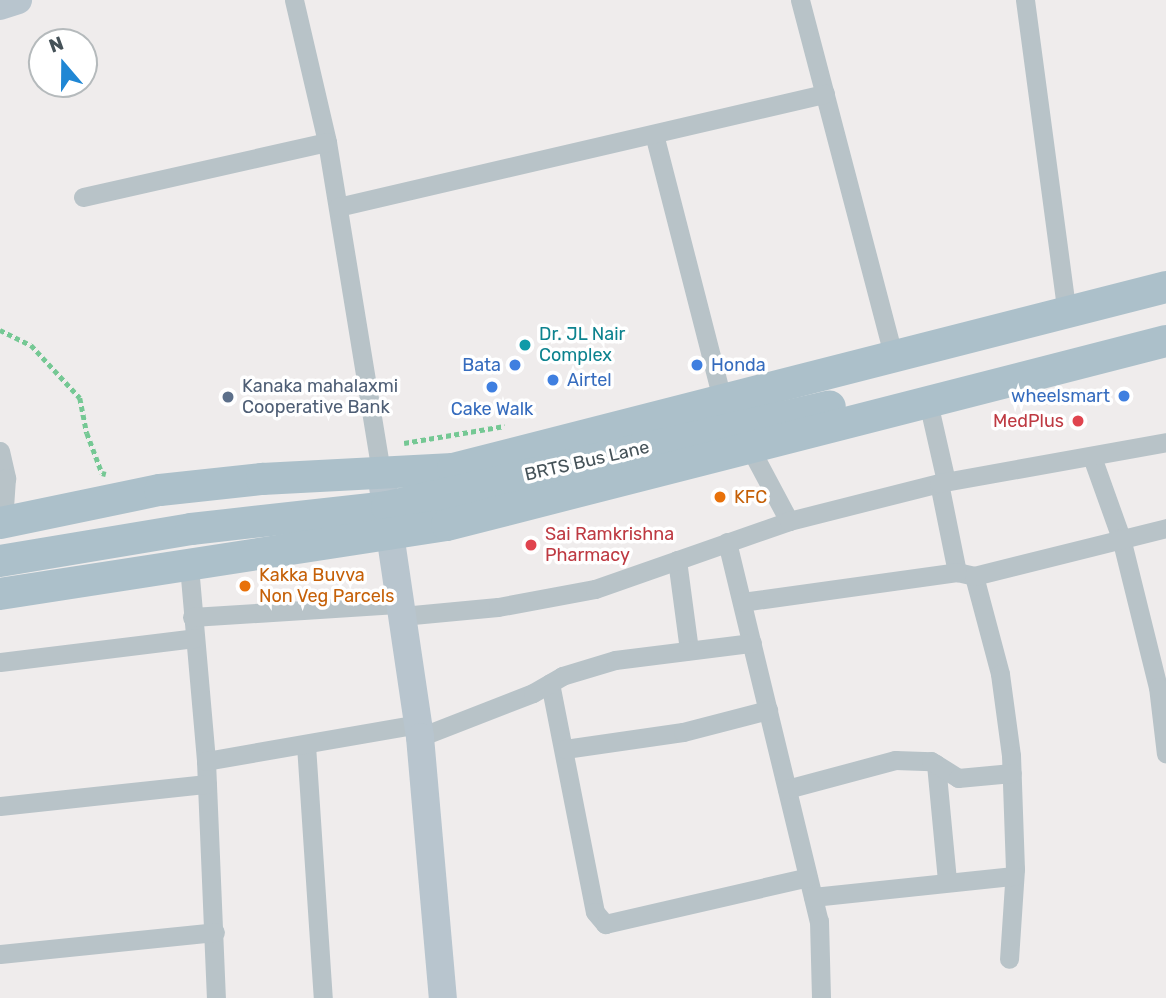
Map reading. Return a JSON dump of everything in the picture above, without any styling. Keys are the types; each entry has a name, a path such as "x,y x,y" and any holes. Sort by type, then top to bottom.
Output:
{"main road":[{"path":"2,522 160,490 379,460 453,469 894,359 1166,287"},
{"name":"BRTS Bus Lane","path":"0,561 191,529 389,520 1166,319"},
{"path":"0,594 189,566 389,520 447,525 1166,341"}],"street":[{"path":"0,6 18,0"},
{"path":"294,0 327,142 389,520 419,730 443,998"},
{"path":"800,0 894,359"},
{"path":"1025,0 1066,313"},
{"path":"338,207 825,94"},
{"path":"654,134 723,402"},
{"path":"83,197 327,142"},
{"path":"928,402 943,482 966,574 1000,674 1012,773 1014,876 1009,959"},
{"path":"192,617 498,607 595,589 789,521 943,482 1166,442"},
{"path":"750,448 789,521"},
{"path":"0,451 6,478 2,522"},
{"path":"1092,457 1121,538 1162,687 1166,754"},
{"path":"742,602 966,574 1166,528"},
{"path":"727,542 819,921 821,998"},
{"path":"677,559 689,650"},
{"path":"189,566 206,761 216,998"},
{"path":"0,662 195,638"},
{"path":"206,761 419,730 615,660 751,643"},
{"path":"550,683 595,912 605,924 808,877"},
{"path":"565,749 683,732 768,710"},
{"path":"306,745 323,998"},
{"path":"787,789 875,762 918,758 936,764 958,778 1012,773"},
{"path":"936,764 947,880"},
{"path":"0,806 207,784"},
{"path":"813,897 947,880 1014,876"},
{"path":"0,954 215,932"}],"path":[{"path":"0,330 31,345 80,398 102,473 113,476"},
{"path":"379,460 519,424"}],"place":[{"name":"Dr. JL Nair Complex","path":"525,345"},
{"name":"Bata","path":"515,365"},
{"name":"Honda","path":"697,365"},
{"name":"Airtel","path":"553,380"},
{"name":"Cake Walk","path":"492,387"},
{"name":"wheelsmart","path":"1124,396"},
{"name":"Kanaka mahalaxmi Cooperative Bank","path":"228,397"},
{"name":"MedPlus","path":"1078,421"},
{"name":"KFC","path":"720,497"},
{"name":"Sai Ramkrishna Pharmacy","path":"531,545"},
{"name":"Kakka Buvva Non Veg Parcels","path":"245,586"}]}
